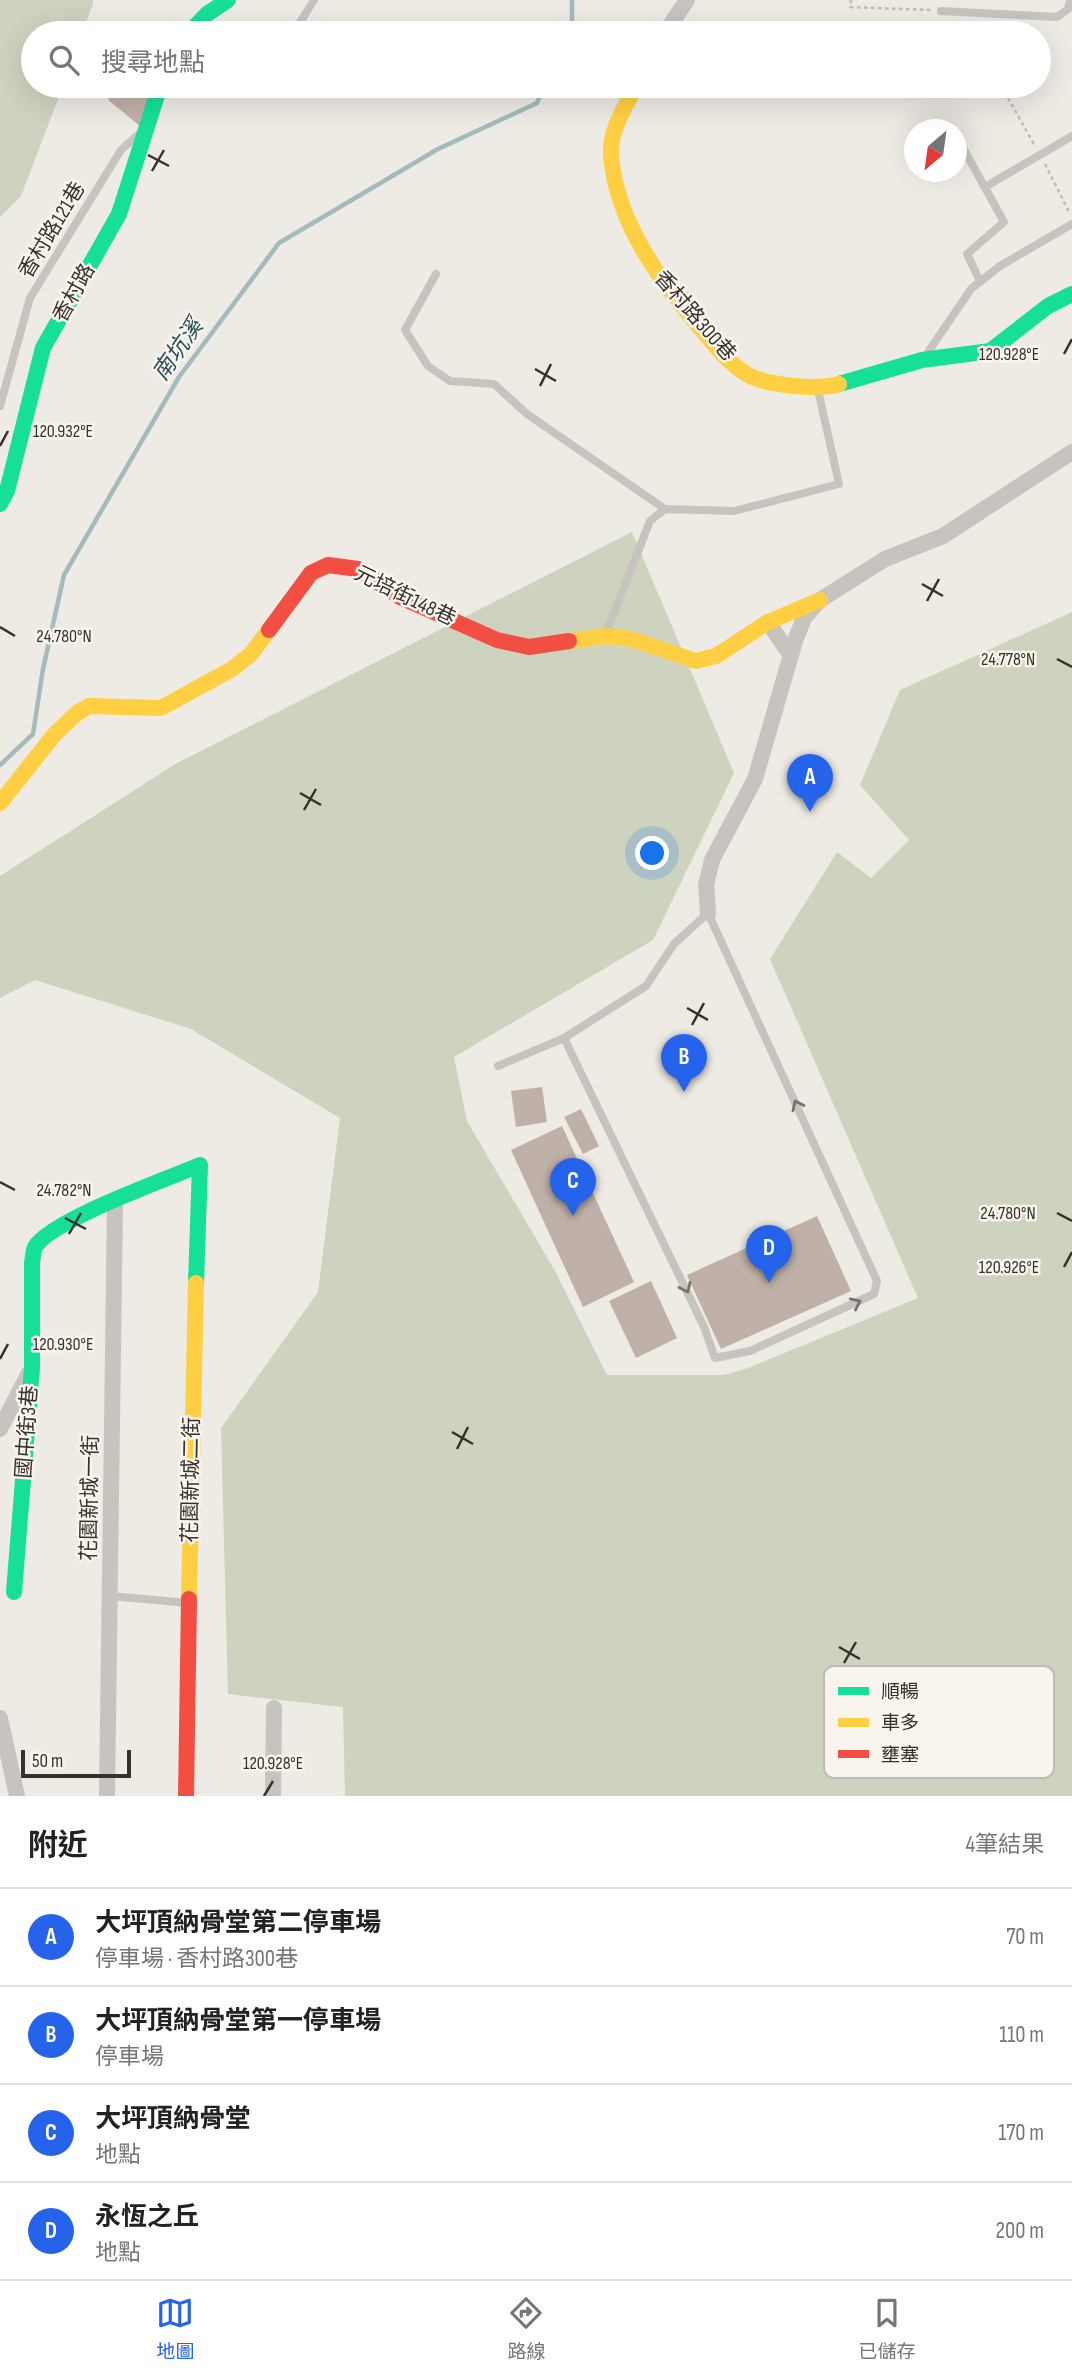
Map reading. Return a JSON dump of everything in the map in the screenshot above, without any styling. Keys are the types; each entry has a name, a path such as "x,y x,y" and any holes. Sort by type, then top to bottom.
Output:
{"street":[{"path":"200,21 228,0"},
{"path":"673,21 687,0"},
{"name":"香村路","path":"0,504 7,491 43,348 118,214 156,98"},
{"name":"香村路300巷","path":"630,98 616,125 611,153 619,199 654,272 721,353 751,376 790,385 826,388 922,360 990,351 1048,306 1072,294"},
{"path":"708,913 706,885 712,860 755,779 804,618 820,600 885,559 955,529 1072,452"},
{"name":"元培街148巷","path":"0,803 64,723 79,710 89,706 161,708 232,669 251,654 311,573 328,565 358,569 400,597 498,640 529,647 606,636 631,639 696,661 716,656 768,622 820,600"},
{"path":"768,622 791,656"},
{"name":"國中街3巷","path":"15,1592 32,1368 32,1263 35,1248 46,1236 115,1201 200,1165"},
{"name":"花園新城二街","path":"186,1796 188,1603 200,1165"},
{"name":"花園新城一街","path":"107,1796 115,1201"},
{"path":"0,1429 32,1368"},
{"path":"273,1796 274,1708"},
{"path":"0,1718 17,1796"}],"lane":[{"path":"301,21 314,0"},
{"path":"941,11 1057,17 1068,9 1070,0"},
{"name":"香村路121巷","path":"0,406 30,298 121,150 147,126"},
{"path":"985,187 1072,136"},
{"path":"967,154 1004,222 967,254 980,282"},
{"path":"922,360 971,289 1000,266 1072,224"},
{"path":"436,274 405,330 428,366 450,381 494,384 527,414 665,509 734,511 839,484 817,387"},
{"path":"606,636 622,586 650,521 665,509"},
{"path":"498,1066 564,1038 646,986 674,944 708,913 877,1281 874,1294 750,1351 715,1358 704,1327 564,1038"},
{"path":"110,1596 188,1603"}],"path":[{"path":"851,0 850,7 941,11"}],"green space":[{"path":"0,0 93,0 87,21 21,21 21,98 58,98 21,196 0,217"},
{"path":"632,532 734,773 653,940 454,1057 467,1121 555,1271 607,1375 724,1375 748,1368 918,1298 770,959 837,852 871,878 909,840 860,785 900,690 1072,612 1072,1796 345,1796 343,1707 228,1694 221,1428 318,1292 340,1118 191,1029 35,980 0,998 0,876 177,763"}],"building":[{"path":"148,98 140,126 108,100"},
{"path":"542,1087 547,1122 516,1127 511,1091"},
{"path":"581,1109 599,1146 583,1154 564,1117"},
{"path":"562,1126 634,1282 583,1307 511,1150"},
{"path":"817,1216 851,1291 721,1349 687,1275"},
{"path":"651,1281 677,1338 636,1358 609,1301"}],"waterway":[{"name":"南坑溪","path":"572,0 572,21"},
{"name":"南坑溪","path":"0,765 33,734 43,669 64,575 179,377 279,243 438,149 537,103 539,98"}],"traffic: fast":[{"path":"200,21 228,0"},
{"path":"0,504 7,491 43,348 119,214 156,98"},
{"path":"839,384 922,360 990,351 1048,306 1072,294"},
{"path":"14,1592 32,1368 32,1263 35,1247 45,1236 86,1213 200,1165 196,1283"}],"traffic: slow":[{"path":"630,98 615,128 611,147 615,180 630,225 667,286 715,345 750,376 782,385 819,387 839,384"},
{"path":"569,641 606,636 631,639 696,661 716,656 768,622 820,600"},
{"path":"0,803 54,735 77,713 89,706 161,708 232,669 251,654 269,630"},
{"path":"189,1599 196,1283"}],"traffic: jam":[{"path":"269,630 311,573 328,565 358,569 400,597 497,640 529,647 569,641"},
{"path":"186,1796 189,1599"}],"place":[{"name":"大坪頂納骨堂第二停車場","path":"810,812"},
{"name":"大坪頂納骨堂第一停車場","path":"684,1092"},
{"name":"大坪頂納骨堂","path":"573,1216"},
{"name":"永恆之丘","path":"769,1283"}]}
